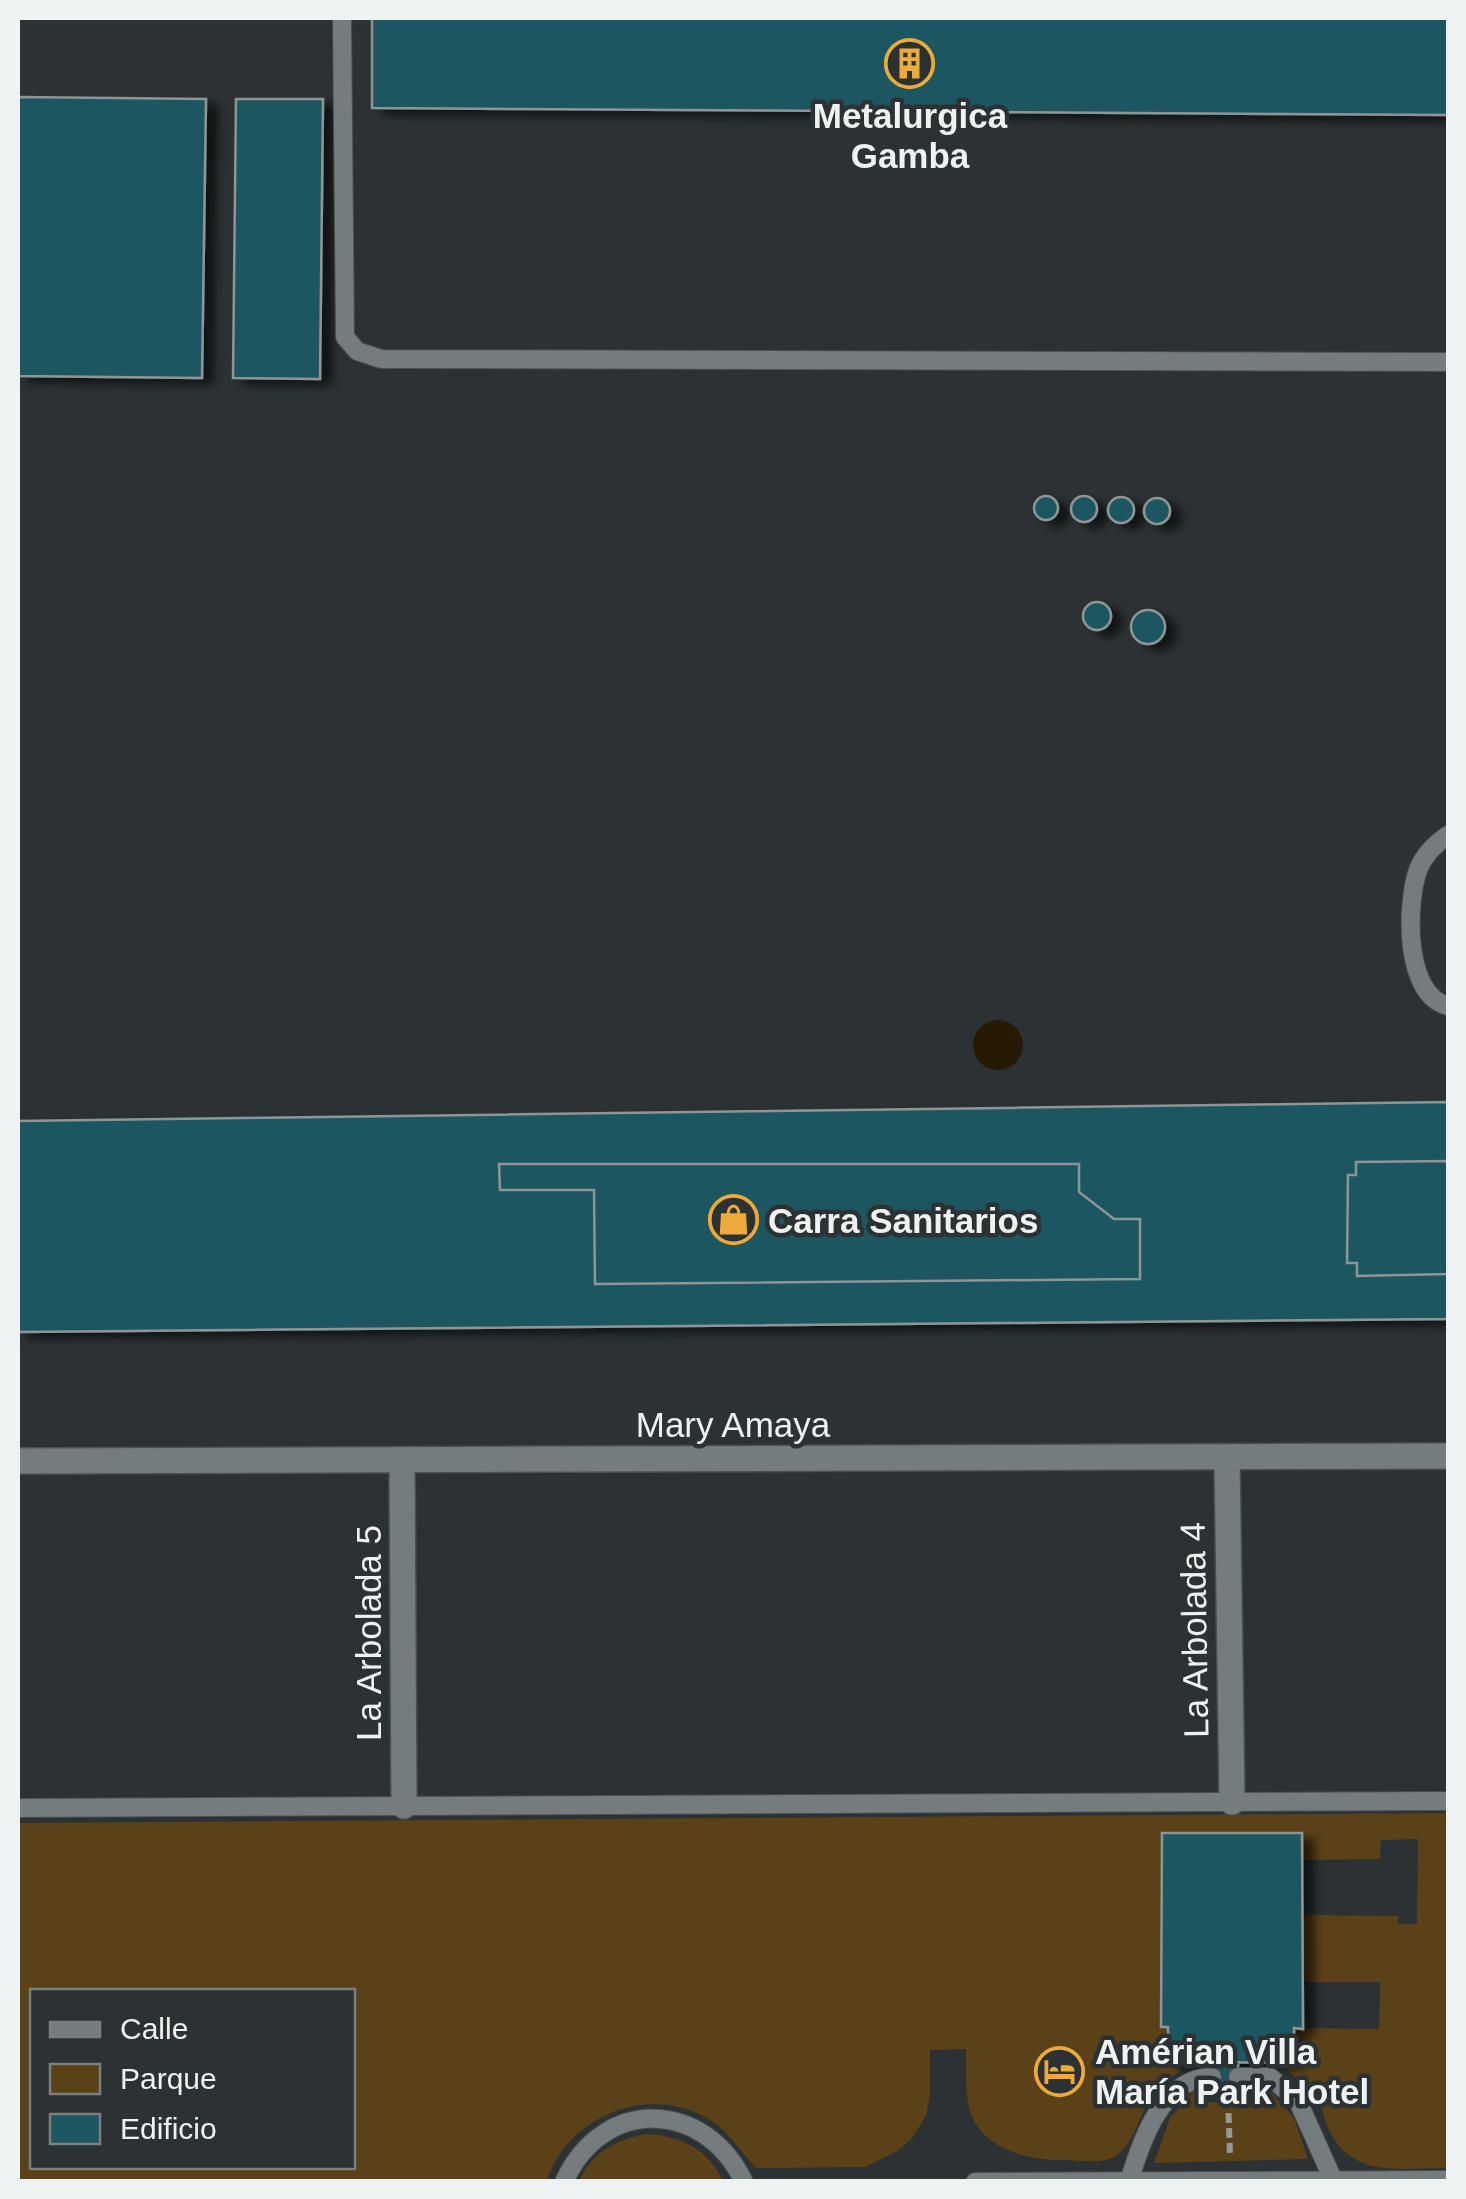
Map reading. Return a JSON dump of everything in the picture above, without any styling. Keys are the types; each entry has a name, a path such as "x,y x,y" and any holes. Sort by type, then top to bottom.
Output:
{"street":[{"name":"La Arbolada 4","path":"1227,1456 1232,1802"},
{"name":"Mary Amaya","path":"18,1462 1448,1456"},
{"name":"La Arbolada 5","path":"402,1460 404,1806"}],"lane":[{"path":"342,18 345,337 356,351 368,355 400,359 1448,362"},
{"path":"1448,836 1433,845 1419,868 1411,903 1416,965 1425,990 1448,1006"},
{"path":"18,1808 1448,1801"},
{"path":"1129,2181 1145,2136 1168,2096 1198,2077 1212,2077"},
{"path":"1233,2084 1270,2077 1298,2102 1334,2180"},
{"path":"564,2182 572,2162 609,2129 632,2120 658,2118 682,2122 705,2133 724,2149 744,2182"},
{"path":"975,2182 1448,2180"}],"path":[{"path":"1230,2178 1233,2084"}],"green space":[{"path":"1448,1813 1448,2168 1381,2168 1353,2158 1330,2132 1315,2096 1285,2063 1294,2062 1294,2028 1379,2029 1380,1982 1303,1982 1303,1915 1398,1916 1398,1924 1417,1924 1418,1839 1381,1840 1380,1859 1302,1860 1302,1833 1162,1833 1161,2026 1168,2027 1168,2062 1180,2063 1180,2071 1152,2096 1124,2149 1106,2160 1035,2158 992,2141 981,2131 968,2103 966,2049 930,2050 926,2116 899,2150 865,2167 756,2168 715,2123 684,2108 660,2104 612,2112 591,2124 557,2158 547,2181 18,2181 18,1823"},
{"path":"1195,2090 1202,2102 1263,2103 1270,2091 1294,2118 1308,2159 1154,2163 1170,2118"},
{"path":"647,2134 692,2146 710,2160 723,2181 579,2181 591,2162 607,2148"}],"shaded area":[{"path":"998,1020 1015,1028 1023,1045 1015,1062 998,1070 981,1062 973,1045 981,1028"}],"building":[{"name":"Metalurgica Gamba","path":"372,18 1448,18 1448,115 372,108"},
{"path":"18,97 206,99 202,378 18,376"},
{"path":"236,99 323,99 320,379 233,378"},
{"path":"1046,496 1055,499 1055,517 1046,520 1037,517 1034,508 1037,499"},
{"path":"1084,496 1093,500 1097,509 1093,518 1084,522 1075,518 1071,509 1075,500"},
{"path":"1121,497 1130,501 1134,510 1130,519 1121,523 1112,519 1108,510 1112,501"},
{"path":"1157,498 1166,502 1170,511 1166,520 1157,524 1148,520 1144,511 1148,502"},
{"path":"1097,602 1107,606 1111,616 1107,626 1097,630 1087,626 1083,616 1087,606"},
{"path":"1148,610 1160,615 1165,627 1160,639 1148,644 1136,639 1131,627 1136,615"},
{"name":"Carra Sanitarios","path":"1448,1102 1448,1319 18,1332 18,1121"},
{"path":"1448,1161 1448,1274 1357,1276 1357,1263 1347,1263 1348,1175 1356,1175 1356,1162"},
{"path":"499,1164 1079,1164 1079,1192 1114,1219 1140,1219 1140,1279 595,1284 594,1190 500,1190"},
{"path":"1162,1833 1302,1833 1303,2029 1294,2028 1294,2062 1168,2063 1168,2027 1161,2027"},
{"path":"1212,2062 1238,2062 1238,2084 1212,2084"}],"place":[{"name":"Metalurgica Gamba","path":"910,63"},
{"name":"Carra Sanitarios","path":"733,1220"},
{"name":"Amérian Villa María Park Hotel","path":"1060,2071"}]}
